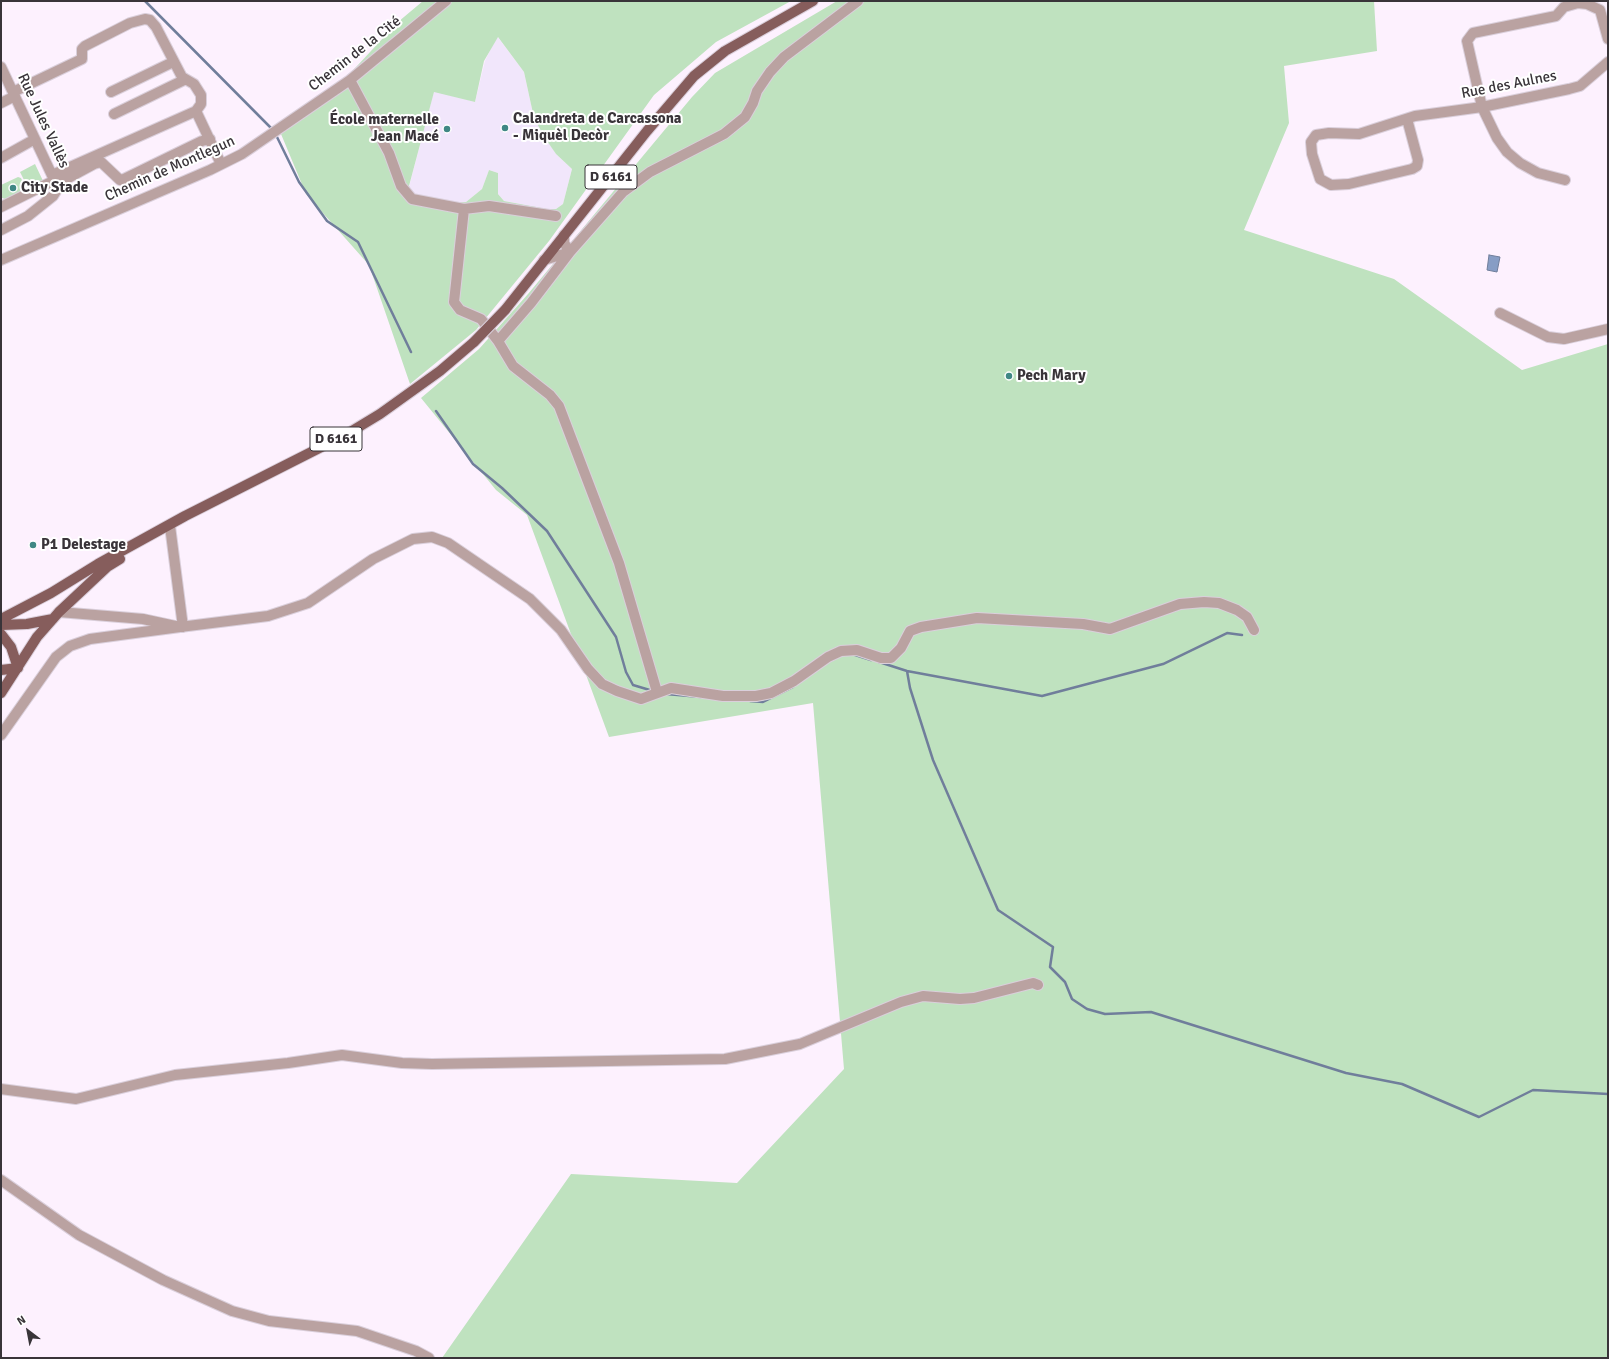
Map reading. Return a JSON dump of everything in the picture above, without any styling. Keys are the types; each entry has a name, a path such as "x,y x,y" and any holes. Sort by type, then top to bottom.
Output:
{"main road":[{"name":"D 6161","path":"1,693 37,637 56,615 107,567 185,516 360,426 440,371 474,342 505,310 647,131 694,76 710,62 769,25 813,1"},
{"path":"1,619 51,593 98,564 185,516"},
{"path":"1,625 27,624 56,615"},
{"path":"1,634 11,647 18,668 1,670"}],"street":[{"name":"Chemin de la Cité","path":"281,129 350,80 446,1"},
{"path":"498,341 531,303 570,252 623,192 650,172 724,134 745,117 754,103 757,91 770,72 784,57 858,1"},
{"path":"1565,180 1538,173 1520,163 1507,152 1497,138 1482,108 1467,41 1473,33 1556,16 1564,7 1578,3 1587,4 1600,10 1608,39"},
{"path":"1,103 14,94 82,59 82,49 130,24 145,19 150,20 184,80 194,84 201,95 201,104 196,111 56,182"},
{"path":"111,92 173,62"},
{"name":"Rue des Aulnes","path":"1407,119 1418,160 1418,166 1412,169 1349,184 1331,185 1320,179 1312,154 1311,142 1316,135 1329,133 1360,134 1407,119 1431,112 1482,108 1580,86 1608,62"},
{"name":"Rue Jules Vallès","path":"1,67 56,182"},
{"path":"114,114 184,80"},
{"path":"350,80 389,153 402,186 412,199 464,209 489,206 556,216"},
{"path":"196,111 221,164"},
{"name":"Chemin de Montlegun","path":"1,260 221,164 242,154 281,129"},
{"path":"1,158 36,139"},
{"path":"1,207 94,164 101,162 120,180 202,141 210,139"},
{"path":"1,230 28,216 53,196 56,182"},
{"path":"464,209 454,302 460,310 480,319 498,341 513,366 550,395 559,406 619,563 656,692"},
{"path":"564,235 564,243 570,252"},
{"path":"544,260 570,252"},
{"path":"1500,313 1548,337 1553,338 1564,339 1608,329"},
{"path":"170,526 182,627"},
{"path":"1,735 56,658 70,646 90,638 268,616 308,603 374,559 413,539 432,537 448,543 530,599 561,630 588,668 602,684 641,699 650,697 656,692 671,688 723,696 756,696 771,693 794,681 828,657 842,651 857,650 881,658 891,658 901,648 910,631 921,627 977,618 1083,624 1110,628 1180,604 1204,602 1219,604 1237,610 1247,618 1254,630"},
{"path":"56,615 143,619 182,627"},
{"path":"1,1089 76,1099 175,1075 288,1063 342,1055 402,1063 432,1064 725,1059 800,1044 901,1002 923,996 960,999 974,998 1033,983 1038,985"},
{"path":"1,1180 79,1235 163,1280 232,1312 268,1321 356,1331 416,1351 429,1358"}],"shaded area":[{"name":"Calandreta de Carcassona - Miquèl Decòr","path":"497,36 524,72 534,118 556,154 572,169 563,204 556,209 547,209 504,201 498,194 498,173 489,170 482,189 466,202 450,203 414,194 409,187 434,91 475,102 485,61"}],"green space":[{"path":"423,1 791,1 716,42 654,95 549,241 476,330 410,384 369,265 306,194 281,134 343,81 398,22","holes":["498,37 524,72 534,118 556,154 572,169 563,204 556,209 547,209 504,201 498,194 498,173 489,170 482,189 466,202 450,203 414,194 409,186 434,92 475,102 484,61"]},
{"path":"837,1 1374,1 1377,51 1284,66 1289,123 1244,230 1394,279 1522,370 1608,344 1608,1358 442,1358 571,1174 737,1183 844,1069 813,703 609,737 527,515 496,490 421,398 479,349 528,294 692,97 715,73"},
{"path":"35,164 44,183 29,190 20,172"},
{"name":"City Stade","path":"18,177 21,178 25,187 24,190 5,199 2,198 1,185"}],"water":[{"path":"1489,255 1500,257 1497,272 1487,270"}],"waterway":[{"path":"145,1 272,129"},
{"path":"276,135 299,182 327,221 358,242 411,352"},
{"path":"436,411 473,464 502,488 547,531 616,637 626,672 633,685 653,691"},
{"path":"879,662 907,671 1042,696 1163,664 1227,633 1242,635"},
{"path":"852,654 871,660"},
{"path":"907,671 910,688 933,760 998,910 1053,947 1050,967 1065,982 1072,999 1087,1009 1105,1014 1151,1012 1346,1073 1402,1084 1479,1117 1533,1090 1608,1094"},
{"path":"750,701 763,702 793,687"},
{"path":"666,694 701,697"}],"place":[{"name":"Calandreta de Carcassona - Miquèl Decòr","path":"505,128"},
{"name":"École maternelle Jean Macé","path":"447,129"},
{"name":"City Stade","path":"13,188"},
{"name":"Pech Mary","path":"1009,376"},
{"name":"P1 Delestage","path":"33,545"}]}
